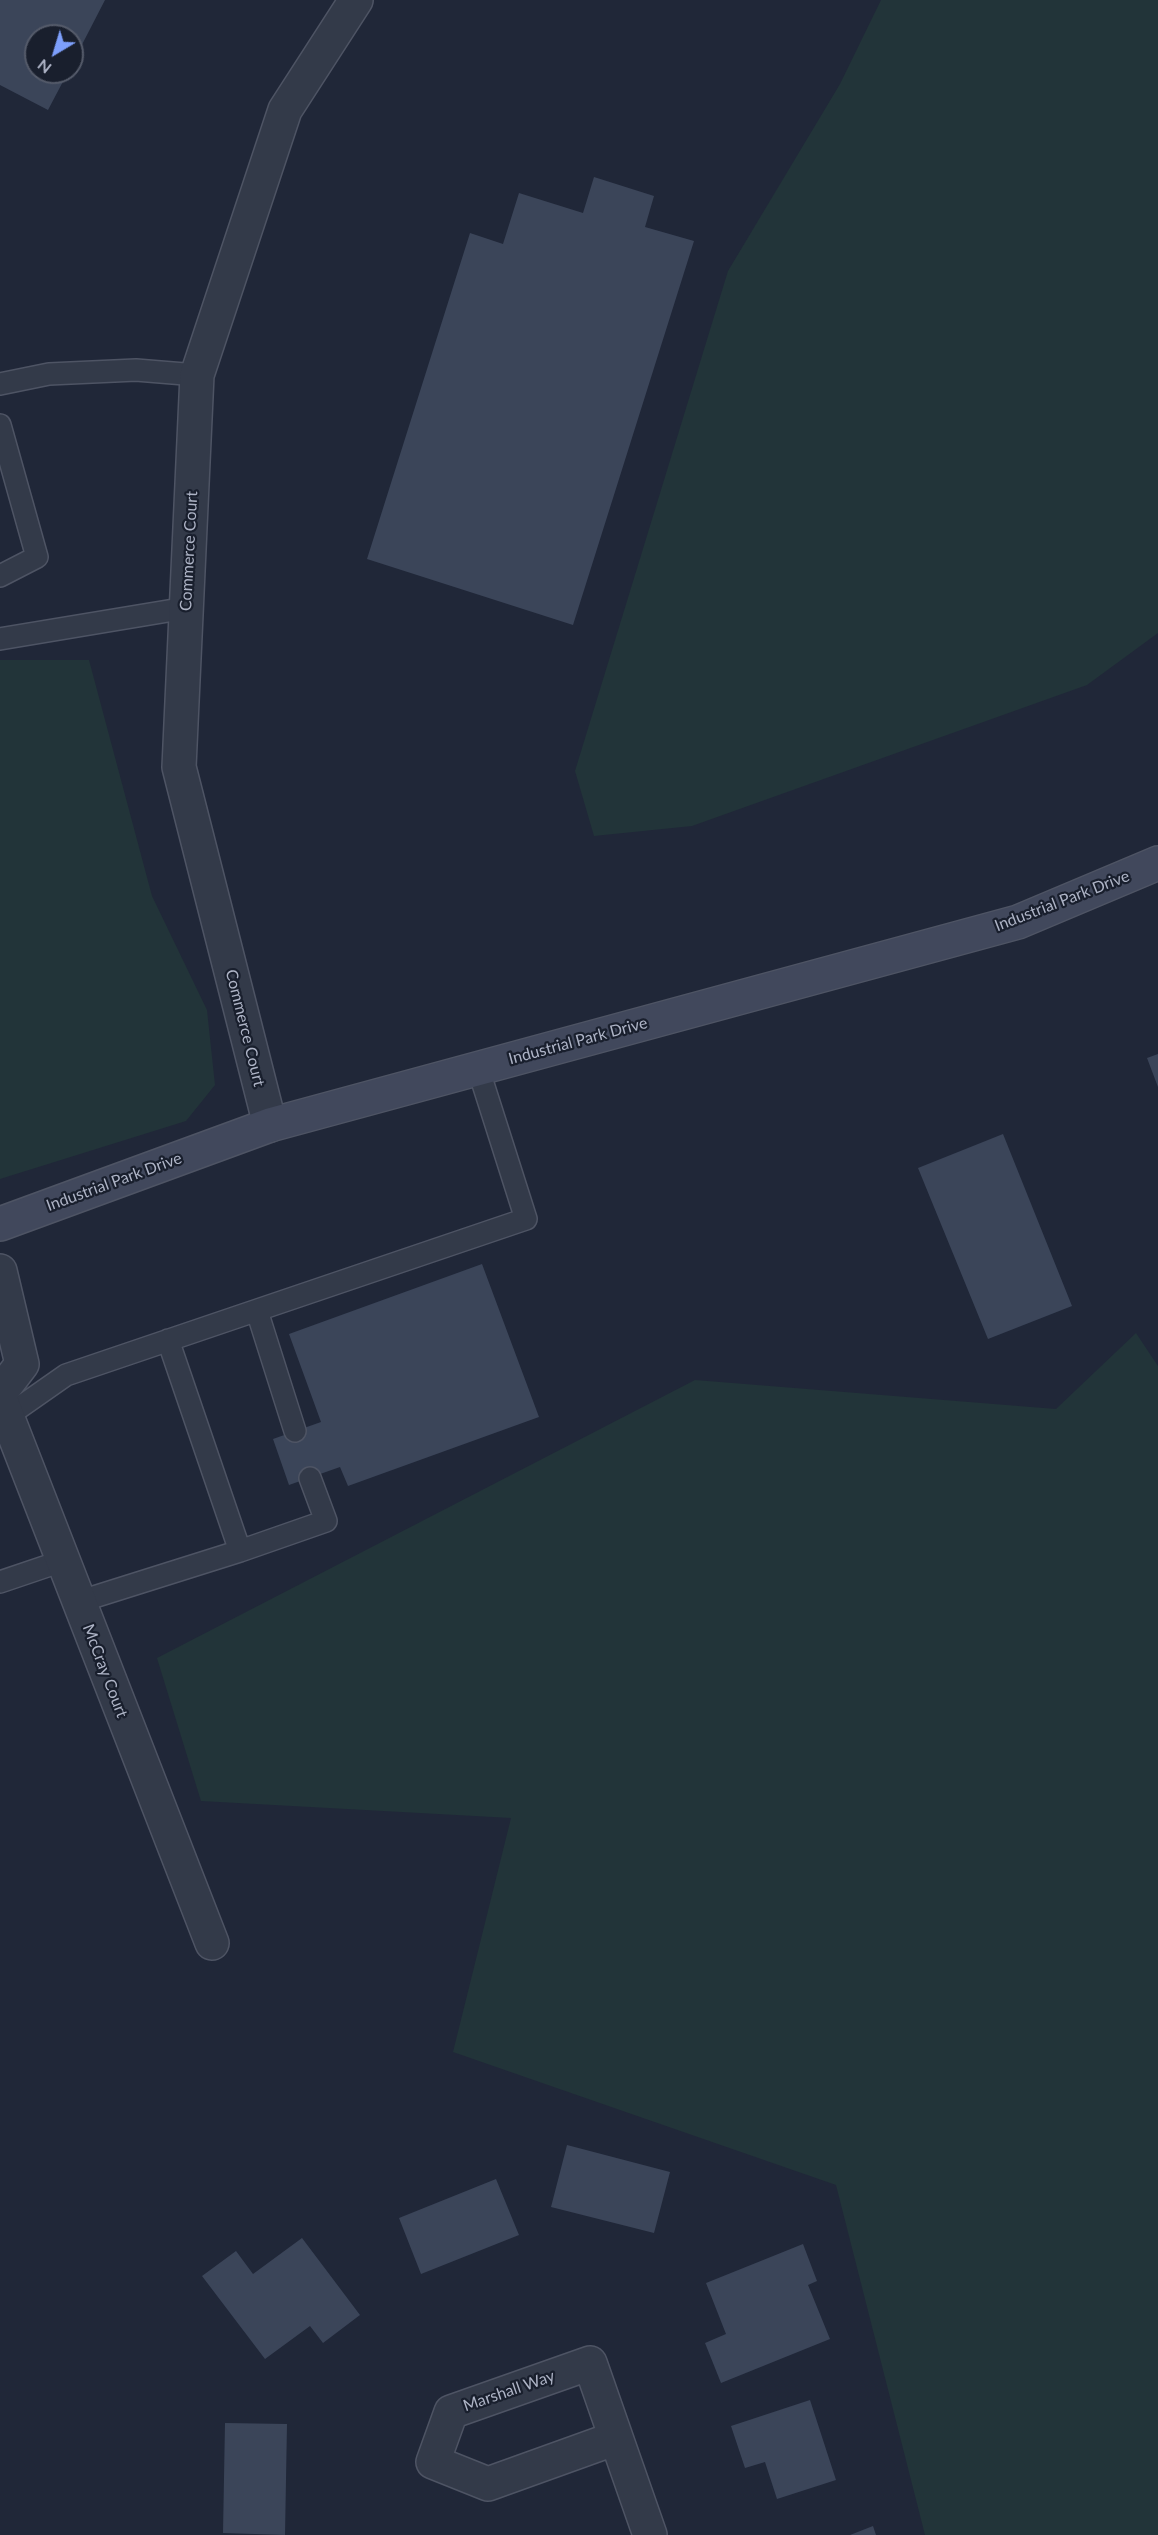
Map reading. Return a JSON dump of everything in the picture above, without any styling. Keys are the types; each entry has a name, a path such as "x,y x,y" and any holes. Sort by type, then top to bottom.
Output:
{"street":[{"name":"Commerce Court","path":"270,1125 179,767 197,375 285,110 356,0"},
{"name":"Industrial Park Drive","path":"0,1224 270,1125 1018,922 1158,863"},
{"path":"0,1271 22,1364 2,1402"},
{"name":"McCray Court","path":"2,1402 212,1943"},
{"name":"Marshall Way","path":"616,2438 488,2484 433,2462 451,2412 590,2363 650,2535"}],"lane":[{"path":"0,384 49,374 136,370 197,375"},
{"path":"0,425 37,557 0,576"},
{"path":"0,639 186,608"},
{"path":"2,1402 66,1375 526,1219 478,1068"},
{"path":"257,1311 295,1431"},
{"path":"168,1340 240,1551"},
{"path":"78,1602 240,1551 326,1521 310,1478"},
{"path":"0,1582 62,1561"}],"shaded area":[{"path":"881,0 1158,0 1158,633 1087,685 692,826 594,836 575,771 728,271 840,84"},
{"path":"0,660 89,660 152,896 207,1010 215,1085 186,1121 0,1179"},
{"path":"1136,1333 1158,1366 1158,2535 925,2535 836,2185 453,2052 511,1818 201,1801 157,1658 695,1380 1056,1409"}],"building":[{"path":"0,0 105,0 84,41 84,24 24,24 24,84 62,84 48,110 0,85"},
{"path":"594,177 654,196 645,227 694,241 573,625 367,559 470,233 503,244 519,193 583,213"},
{"path":"1158,1054 1158,1087 1147,1058"},
{"path":"1003,1134 1072,1306 988,1339 918,1168"},
{"path":"482,1264 539,1417 348,1486 340,1467 289,1485 273,1439 321,1422 289,1334"},
{"path":"567,2145 670,2172 654,2233 551,2207"},
{"path":"496,2179 519,2235 421,2274 399,2218"},
{"path":"302,2238 360,2315 323,2343 310,2326 265,2359 202,2276 236,2251 253,2274"},
{"path":"803,2244 817,2281 808,2285 830,2339 721,2383 705,2343 726,2334 706,2283"},
{"path":"810,2400 836,2480 777,2499 765,2462 745,2468 731,2426"},
{"path":"225,2423 287,2424 285,2535 223,2533"},
{"path":"873,2526 876,2535 850,2535"}]}
